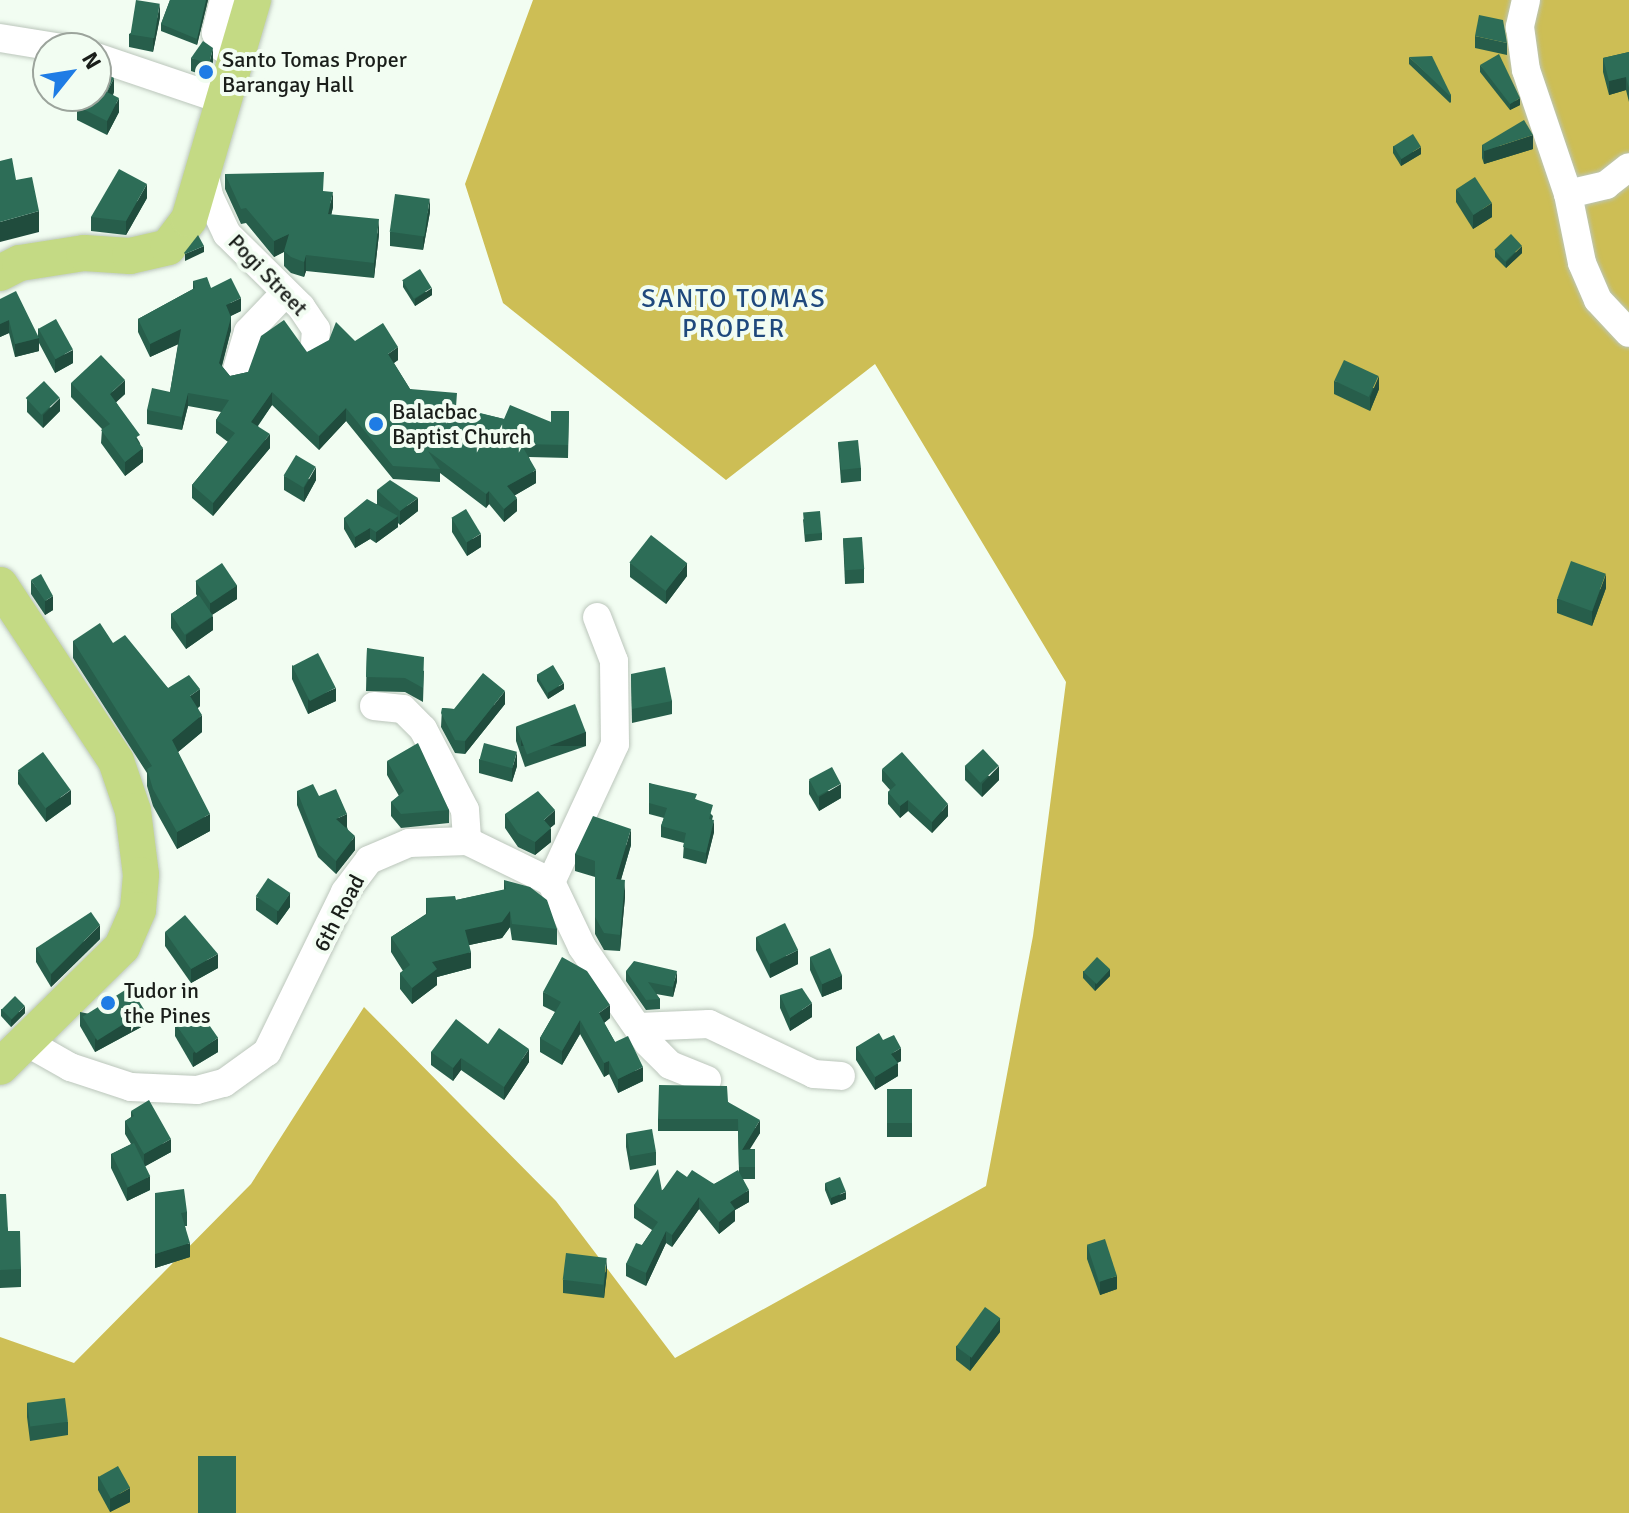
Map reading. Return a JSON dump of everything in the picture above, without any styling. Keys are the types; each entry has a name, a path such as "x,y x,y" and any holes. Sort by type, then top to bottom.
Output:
{"main road":[{"path":"0,273 20,263 71,255 130,256 168,247 189,219 220,99 239,56 253,0"},
{"path":"0,585 116,761 133,811 141,875 138,910 122,947 0,1067"}],"street":[{"path":"224,0 216,33 223,48 239,56"},
{"path":"1526,0 1520,27 1526,70 1568,194 1582,263 1598,300 1629,333"},
{"path":"0,38 32,43"},
{"path":"112,62 220,99"},
{"name":"Pogi Street","path":"202,163 209,196 227,234 312,321 315,343"},
{"path":"1568,194 1606,185 1629,167"},
{"path":"236,373 248,332 285,293"},
{"path":"597,617 614,661 615,744 551,882 582,947 638,1027 670,1065 707,1080"},
{"path":"374,706 403,709 423,729 460,799 467,841"},
{"name":"6th Road","path":"26,1042 70,1067 131,1087 185,1091 224,1083 267,1052 345,892 369,860 409,843 467,841 551,882"},
{"path":"638,1027 654,1023 718,1026 814,1074 841,1076"}],"shaded area":[{"path":"533,0 1629,0 1629,1513 0,1513 0,1337 74,1363 251,1184 364,1007 556,1201 675,1358 986,1186 1033,936 1066,682 875,364 726,480 503,303 465,184"}],"building":[{"path":"136,0 160,4 154,38 131,35"},
{"path":"170,0 206,0 197,39 161,24"},
{"path":"1479,15 1503,20 1507,43 1475,36"},
{"path":"203,41 213,48 209,64 191,58"},
{"path":"1629,52 1629,88 1626,77 1609,81 1603,58"},
{"path":"1499,54 1520,98 1510,104 1480,65"},
{"path":"1432,56 1451,95 1450,96 1409,57"},
{"path":"112,94 119,98 112,111"},
{"path":"89,112 112,112 107,121"},
{"path":"1524,120 1533,135 1484,151 1482,145"},
{"path":"1413,134 1421,147 1401,159 1393,146"},
{"path":"12,158 16,180 32,177 39,211 0,222 0,161"},
{"path":"119,169 147,184 126,221 91,217"},
{"path":"324,172 323,191 333,192 328,214 379,219 374,263 306,255 304,262 291,257 284,251 289,234 274,241 246,208 241,209 225,174"},
{"path":"1475,177 1492,203 1473,215 1457,189"},
{"path":"395,194 430,199 424,237 390,232"},
{"path":"1511,234 1522,246 1505,261 1494,250"},
{"path":"198,235 204,246 185,254 184,253"},
{"path":"420,269 432,288 414,299 402,280"},
{"path":"207,277 211,288 231,278 241,298 226,305 231,317 219,363 230,376 248,372 261,336 284,320 307,352 329,340 336,322 355,341 383,323 398,347 388,354 410,389 457,393 456,407 504,419 510,405 551,422 551,411 569,411 568,445 521,444 536,470 507,486 517,498 504,509 489,491 486,494 428,451 440,469 393,466 346,408 319,436 272,392 251,422 270,434 213,503 192,485 235,433 216,420 229,400 188,393 182,417 147,410 152,388 170,392 181,329 150,344 138,319 195,288 193,281"},
{"path":"16,291 39,338 15,344 9,320 0,324 0,299"},
{"path":"56,319 73,350 55,359 39,329"},
{"path":"101,355 125,380 110,394 140,435 135,438 143,448 125,462 101,430 110,424 71,383"},
{"path":"1344,360 1378,376 1369,397 1334,381"},
{"path":"44,381 60,398 41,415 26,398"},
{"path":"858,440 861,468 841,470 838,442"},
{"path":"296,455 316,467 303,487 284,476"},
{"path":"390,480 418,498 400,511 377,490"},
{"path":"367,499 398,516 376,532 370,528 355,537 344,518"},
{"path":"466,509 481,534 466,543 451,518"},
{"path":"820,511 822,533 805,534 803,512"},
{"path":"651,535 687,563 666,591 629,563"},
{"path":"862,537 864,569 845,570 843,538"},
{"path":"1571,561 1606,574 1592,611 1557,599"},
{"path":"222,563 237,585 211,603 195,581"},
{"path":"41,574 53,596 45,601 31,580"},
{"path":"199,595 213,616 185,635 171,614"},
{"path":"100,623 113,643 125,635 168,688 189,675 200,689 190,696 202,715 172,740 210,814 177,832 153,789 147,769 152,766 73,641"},
{"path":"367,648 424,657 423,688 405,678 366,677"},
{"path":"318,653 336,688 310,701 292,666"},
{"path":"553,665 564,683 548,693 537,675"},
{"path":"665,667 672,701 632,709 631,674"},
{"path":"483,673 505,691 465,741 455,740 441,713 442,708 454,709"},
{"path":"575,704 586,732 527,755 516,727"},
{"path":"418,743 449,810 401,814 391,802 404,791 387,761"},
{"path":"484,743 517,752 512,768 480,759"},
{"path":"983,749 999,766 980,783 965,766"},
{"path":"43,752 71,790 46,808 18,770"},
{"path":"902,752 948,804 932,822 908,800 900,806 888,792 896,785 882,769"},
{"path":"832,767 841,784 818,796 809,779"},
{"path":"649,783 697,794 695,799 713,805 709,819 714,820 706,853 683,847 686,833 661,826 667,808 649,803"},
{"path":"313,784 319,796 336,789 347,814 336,819 355,836 336,861 318,844 297,791"},
{"path":"538,791 555,810 544,820 551,828 535,842 518,833 505,814"},
{"path":"593,816 631,829 616,879 625,880 620,935 604,933 595,917 595,861 575,854"},
{"path":"268,878 290,893 278,911 256,896"},
{"path":"504,880 530,887 547,900 557,929 512,924 510,911 502,922 465,930 471,952 432,962 437,969 412,988 400,973 410,965 391,937 427,914 426,898 455,896 456,900 506,889"},
{"path":"91,912 100,925 51,974 36,948"},
{"path":"185,915 218,954 191,969 165,932"},
{"path":"785,923 798,950 769,964 756,937"},
{"path":"830,948 842,975 822,984 810,957"},
{"path":"562,957 587,971 610,1005 599,1013 615,1042 628,1036 643,1067 618,1079 609,1061 604,1063 580,1020 562,1051 540,1038 561,1002 543,992"},
{"path":"1097,957 1110,969 1097,984 1083,972"},
{"path":"634,961 677,971 673,987 648,982 660,999 646,1000 626,971"},
{"path":"130,987 145,1011 97,1040 83,1017"},
{"path":"802,988 812,1003 790,1018 780,995"},
{"path":"15,996 25,1006 11,1019 2,1009"},
{"path":"198,1009 218,1038 196,1053 176,1024"},
{"path":"456,1019 488,1044 499,1028 529,1049 504,1087 461,1058 453,1068 431,1052"},
{"path":"879,1033 883,1040 894,1035 901,1048 891,1054 898,1063 875,1077 856,1047"},
{"path":"659,1085 727,1086 728,1102 760,1120 742,1150 755,1149 755,1167 739,1167 738,1119 658,1119"},
{"path":"887,1089 912,1089 912,1123 887,1123"},
{"path":"149,1100 171,1139 144,1154 125,1121 134,1116 131,1111"},
{"path":"652,1129 656,1152 630,1156 626,1134"},
{"path":"134,1143 150,1176 128,1187 112,1154"},
{"path":"658,1169 662,1191 677,1170 687,1177 692,1170 714,1184 738,1170 749,1190 730,1202 735,1209 719,1222 699,1197 672,1235 666,1231 646,1273 626,1264 636,1243 642,1245 658,1222 634,1205"},
{"path":"840,1177 846,1192 831,1198 825,1183"},
{"path":"184,1189 187,1212 181,1213 190,1243 155,1254 155,1193"},
{"path":"0,1194 6,1194 8,1231 20,1231 21,1269 0,1270"},
{"path":"1105,1239 1117,1276 1099,1282 1087,1245"},
{"path":"566,1253 607,1258 603,1285 563,1280"},
{"path":"985,1307 1000,1318 972,1358 956,1347"},
{"path":"65,1398 68,1422 30,1426 27,1403"},
{"path":"198,1456 236,1456 236,1513 198,1513"},
{"path":"118,1466 130,1488 111,1499 99,1477"}],"place":[{"name":"Santo Tomas Proper Barangay Hall","path":"206,72"},
{"name":"Balacbac Baptist Church","path":"376,424"},
{"name":"Tudor in the Pines","path":"108,1003"}],"district":[{"name":"SANTO TOMAS PROPER","path":"734,315"}]}
